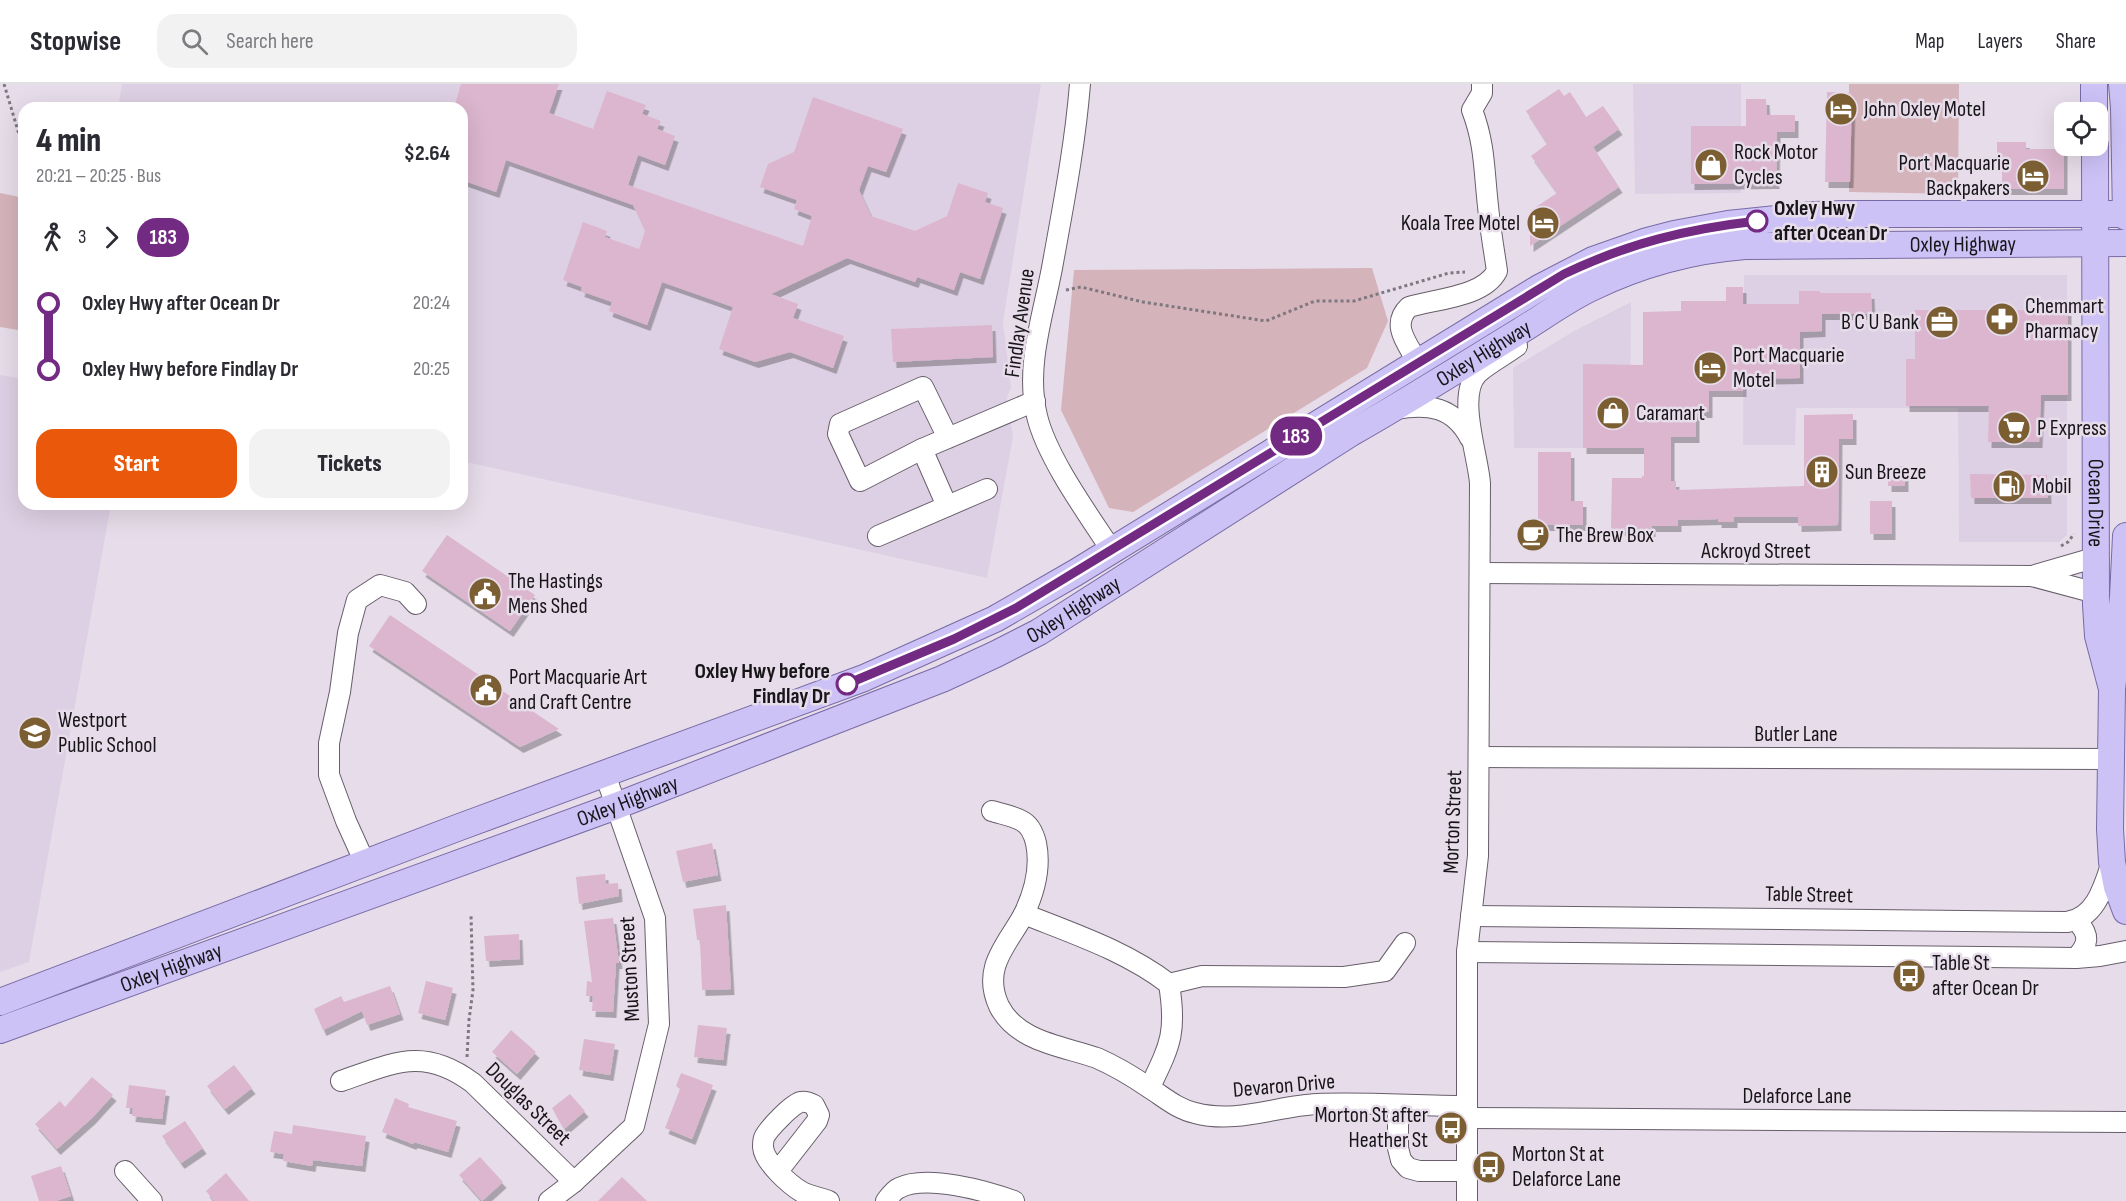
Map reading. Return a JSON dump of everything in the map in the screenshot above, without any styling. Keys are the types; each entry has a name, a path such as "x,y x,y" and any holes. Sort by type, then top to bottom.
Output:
{"main road":[{"path":"2094,84 2094,102"},
{"path":"2122,84 2126,216"},
{"name":"Ocean Drive","path":"2095,156 2096,593 2098,636 2112,689"},
{"name":"Oxley Highway","path":"0,1002 365,863 854,682 954,639 1016,608 1564,274 1593,260 1674,234 1813,215 2126,216"},
{"name":"Oxley Highway","path":"0,1030 616,806 942,679 996,654 1039,632 1351,433 1565,302 1621,275 1682,256 1724,247 1772,244 2126,243"},
{"path":"1112,550 1128,575"},
{"name":"Ocean Drive","path":"2125,552 2124,596 2112,689 2110,829 2112,862 2125,908"}],"street":[{"name":"Findlay Avenue","path":"1080,84 1072,162 1036,342 1033,380 1042,433 1056,461 1112,550"},
{"path":"1418,363 1402,333 1399,323 1401,314 1409,307 1478,289 1493,278 1497,271 1488,208 1484,150 1472,110 1482,93 1482,84"},
{"name":"Morton Street","path":"1467,1201 1467,952 1478,856 1480,758 1480,483 1468,416 1468,398 1477,374 1532,336 1538,320"},
{"path":"948,438 922,387 840,424 838,434 860,481 922,449 948,438 1035,401"},
{"name":"Morton Street","path":"1392,410 1428,407 1448,413 1463,424 1474,445"},
{"path":"922,449 947,506"},
{"path":"878,536 987,489"},
{"name":"Ackroyd Street","path":"2031,576 2097,557"},
{"name":"Ackroyd Street","path":"1480,573 2031,576 2096,593"},
{"path":"365,863 329,775 329,743 340,692 348,633 357,600 380,585 405,592 416,604"},
{"name":"Butler Lane","path":"1480,758 2112,759"},
{"name":"Muston Street","path":"549,1201 574,1182 634,1126 659,1024 655,918 604,774"},
{"name":"Devaron Drive","path":"992,811 1023,821 1033,834 1038,864 1035,883 1024,914 1003,945 994,977 994,988 1006,1016 1035,1038 1117,1067 1182,1110 1198,1114 1248,1116 1318,1104 1398,1105 1467,1112"},
{"path":"2076,958 2084,949 2087,939 2084,929 2076,921 2095,904 2104,887 2112,862"},
{"path":"1024,914 1112,949 1150,970 1169,984 1173,1019 1172,1034 1169,1048 1150,1088"},
{"name":"Table Street","path":"1472,916 2076,921"},
{"path":"1169,984 1202,976 1344,977 1385,971 1406,943"},
{"path":"1467,952 2076,958 2100,957 2126,951"},
{"name":"Douglas Street","path":"341,1081 400,1061 425,1060 446,1066 478,1087 574,1182"},
{"path":"1398,1105 1398,1148 1401,1160 1408,1168 1419,1171 1468,1171"},
{"name":"Delaforce Lane","path":"1467,1112 2126,1122"},
{"path":"125,1171 152,1201"},
{"path":"778,1171 790,1184 804,1193 829,1201"},
{"path":"886,1201 898,1188 914,1184 941,1184 988,1191 1014,1201"}],"path":[{"path":"4,84 18,131"},
{"path":"1047,293 1080,287 1143,302 1266,321 1315,301 1354,301 1449,273 1497,271"},
{"path":"466,1077 469,1020 474,990 471,915"}],"shaded area":[{"path":"122,84 1041,84 1003,322 1011,388 1007,397 1013,437 987,578 468,462 468,102 119,102"},
{"path":"1633,84 1741,84 1741,193 1635,194"},
{"path":"1849,84 1959,84 1958,194 1849,192"},
{"path":"0,193 18,197 18,330 0,327"},
{"path":"1372,268 1388,321 1367,368 1133,512 1109,508 1061,410 1074,270"},
{"path":"1744,275 2067,275 2067,535 2059,542 1959,542 1958,408 1796,408 1795,445 1743,445"},
{"path":"1631,302 1630,448 1514,448 1513,368 1574,331"},
{"name":"Westport Public School","path":"0,375 18,378 18,510 110,510 29,962 0,972"}],"building":[{"path":"461,84 559,84 549,113 593,129 607,91 646,105 642,114 661,121 657,129 675,136 665,165 638,155 628,185 803,246 812,216 794,209 797,200 760,187 768,164 794,152 813,97 903,129 886,172 868,166 859,190 871,216 915,231 947,216 958,183 988,193 985,202 1003,208 980,279 960,272 954,290 917,277 915,282 847,258 771,294 798,304 793,318 844,336 833,368 790,352 755,362 719,349 733,307 662,282 647,325 609,311 612,302 581,291 582,287 563,280 583,222 607,231 605,237 639,249 645,231 633,205 506,160 496,192 468,182 468,102 456,102"},
{"path":"1559,89 1564,96 1570,92 1586,117 1603,106 1619,129 1593,147 1619,187 1530,246 1530,211 1557,193 1531,156 1547,144 1526,111"},
{"path":"1827,92 1852,93 1850,182 1825,182"},
{"path":"1746,99 1766,99 1767,115 1795,115 1795,132 1777,132 1776,183 1691,184 1691,126 1746,126"},
{"name":"Port Macquarie Backpakers","path":"1997,142 2026,142 2026,149 2054,149 2054,156 2064,156 2064,189 2002,189 2002,164 1997,160"},
{"path":"1726,287 1743,287 1743,304 1799,304 1799,291 1871,293 1872,314 1822,314 1822,331 1800,332 1800,378 1743,379 1743,391 1709,391 1709,412 1696,412 1696,437 1671,437 1671,481 1676,481 1676,490 1804,486 1804,415 1853,414 1853,439 1839,439 1838,525 1798,526 1798,517 1734,517 1734,522 1718,522 1718,519 1678,520 1678,526 1652,526 1652,531 1611,529 1612,478 1642,478 1644,476 1644,448 1583,448 1583,364 1643,365 1643,312 1681,311 1681,301 1726,301"},
{"path":"1915,310 2068,310 2068,395 2041,395 2039,442 1988,442 1989,406 1906,406 1906,359 1915,359"},
{"path":"992,325 993,357 893,362 891,329"},
{"path":"1538,452 1571,452 1571,501 1583,501 1583,525 1538,525"},
{"path":"1888,466 1905,466 1905,486 1888,486"},
{"name":"Mobil","path":"1970,474 2047,475 2048,498 1971,498"},
{"path":"1870,501 1892,501 1892,534 1870,534"},
{"path":"447,535 535,595 510,631 422,571"},
{"path":"390,615 559,729 520,747 369,646"},
{"path":"712,843 718,875 683,882 676,851"},
{"path":"605,874 606,884 618,883 619,896 579,904 576,877"},
{"path":"726,905 731,989 702,990 700,940 697,940 693,909"},
{"path":"613,918 619,963 616,963 613,1012 592,1011 593,996 586,996 587,981 592,982 584,921"},
{"path":"519,934 520,959 486,961 484,936"},
{"path":"426,981 453,988 445,1020 418,1013"},
{"path":"390,986 400,1014 367,1025 362,1011 323,1030 314,1009 341,996 344,1002"},
{"path":"698,1025 727,1028 723,1060 694,1057"},
{"path":"511,1030 536,1052 517,1074 492,1052"},
{"path":"584,1039 615,1044 610,1075 579,1070"},
{"path":"234,1065 252,1088 225,1109 207,1086"},
{"path":"681,1073 713,1085 692,1139 665,1128 680,1089 676,1086"},
{"path":"92,1077 113,1095 92,1118 57,1149 35,1124 60,1101 65,1107"},
{"path":"129,1085 166,1090 162,1119 132,1116 133,1108 126,1108"},
{"path":"570,1094 585,1111 564,1129 552,1108"},
{"path":"395,1098 409,1104 408,1107 457,1121 448,1152 414,1142 413,1144 382,1132"},
{"path":"185,1121 203,1148 181,1163 162,1136"},
{"path":"293,1125 366,1136 362,1166 313,1160 312,1166 283,1161 284,1154 270,1152 274,1131 292,1134"},
{"path":"480,1157 503,1182 482,1201 459,1175"},
{"path":"61,1166 71,1196 56,1201 39,1201 31,1176"},
{"path":"226,1173 249,1201 214,1201 206,1191"},
{"path":"622,1177 647,1201 598,1201"}],"bus line":[{"name":"183","path":"847,684 954,639 1016,608 1564,274 1593,260 1660,237 1757,221"}],"place":[{"name":"John Oxley Motel","path":"1841,109"},
{"name":"Rock Motor Cycles","path":"1711,165"},
{"name":"Port Macquarie Backpakers","path":"2033,176"},
{"name":"Oxley Hwy after Ocean Dr","path":"1757,221"},
{"name":"Koala Tree Motel","path":"1543,223"},
{"name":"Chemmart Pharmacy","path":"2002,319"},
{"name":"B C U Bank","path":"1942,322"},
{"name":"Port Macquarie Motel","path":"1710,368"},
{"name":"Caramart","path":"1613,413"},
{"name":"P Express","path":"2014,428"},
{"name":"Sun Breeze","path":"1822,472"},
{"name":"Mobil","path":"2009,486"},
{"name":"The Brew Box","path":"1533,535"},
{"name":"The Hastings Mens Shed","path":"485,594"},
{"name":"Oxley Hwy before Findlay Dr","path":"847,684"},
{"name":"Port Macquarie Art and Craft Centre","path":"486,690"},
{"name":"Westport Public School","path":"35,733"},
{"name":"Table St after Ocean Dr","path":"1909,976"},
{"name":"Morton St after Heather St","path":"1451,1128"},
{"name":"Morton St at Delaforce Lane","path":"1489,1167"}]}
